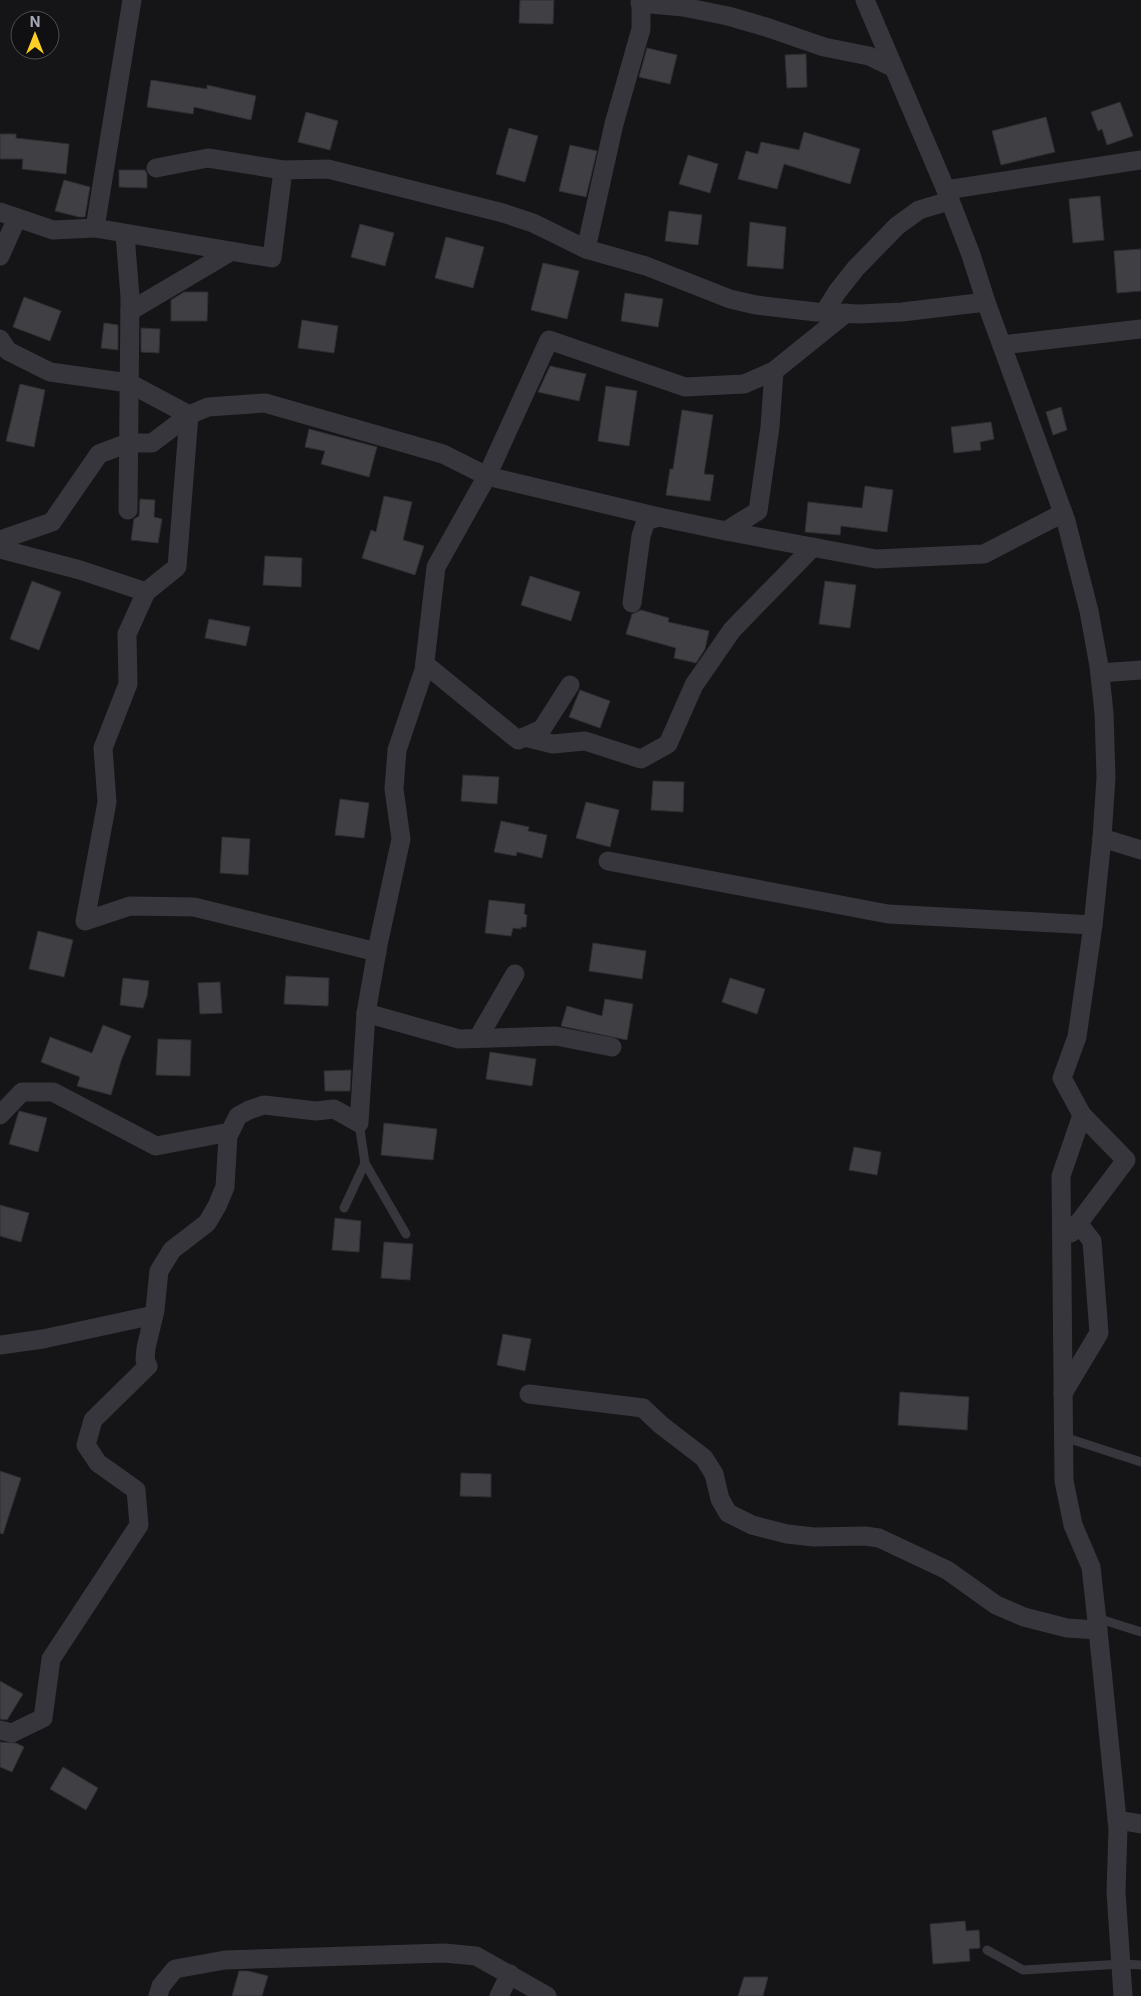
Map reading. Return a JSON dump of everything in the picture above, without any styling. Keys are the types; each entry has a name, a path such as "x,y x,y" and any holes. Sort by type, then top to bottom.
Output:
{"street":[{"path":"95,228 132,0"},
{"path":"865,0 971,255 986,302 1063,513 1088,611 1100,673 1104,713 1106,778 1102,838 1078,1037 1062,1078 1082,1115 1133,1161 1062,1244"},
{"path":"586,249 614,124 641,29 640,2 683,7 728,16 766,26 824,47 869,56 892,67"},
{"path":"156,168 208,158 283,170 328,168 525,220 586,249 646,266 730,298 756,305 846,313 902,312 986,302"},
{"path":"809,343 820,312 856,268 898,226 919,210 947,195 1141,160"},
{"path":"0,256 9,215 53,230 95,228 272,258 283,170"},
{"path":"125,234 130,310 128,510"},
{"path":"130,310 230,252"},
{"path":"0,1730 12,1733 43,1718 51,1659 139,1525 136,1490 98,1463 86,1445 93,1420 148,1366 145,1360 146,1348 154,1315 159,1271 172,1250 207,1223 225,1187 228,1136 238,1116 249,1110 264,1106 316,1111 334,1109 359,1123 366,1013 401,838 394,789 397,750 425,664 436,567 487,476 549,340 685,388 744,384 774,371 846,313"},
{"path":"1002,344 1141,330"},
{"path":"0,339 8,351 50,372 129,383 189,415"},
{"path":"726,531 758,511 770,427 774,371"},
{"path":"0,540 52,522 99,454 128,443 152,443 189,415 208,407 265,403 443,454 487,476 659,517 876,559 984,554 1063,513"},
{"path":"189,415 177,567 146,592 127,634 128,684 103,748 107,802 85,921 130,906 194,908 377,952"},
{"path":"632,602 641,536 646,521 659,517"},
{"path":"524,737 553,744 585,741 641,759 668,744 694,685 732,630 813,547"},
{"path":"0,549 80,570 146,592"},
{"path":"425,664 518,740 542,729 570,685"},
{"path":"1100,673 1141,670"},
{"path":"1102,838 1141,850"},
{"path":"608,861 888,914 1093,925"},
{"path":"478,1038 515,974"},
{"path":"366,1013 459,1038 556,1036 612,1047"},
{"path":"0,1115 22,1092 53,1092 156,1146 230,1132"},
{"path":"1082,1115 1061,1176 1064,1481 1073,1525 1091,1567 1098,1624 1117,1820 1116,1892 1123,1996"},
{"path":"1063,1393 1099,1333 1092,1241 1078,1223"},
{"path":"0,1345 43,1339 154,1315"},
{"path":"529,1394 643,1408 661,1425 704,1458 714,1474 720,1498 728,1513 752,1525 787,1534 814,1537 865,1536 879,1538 947,1570 996,1605 1016,1614 1068,1628 1098,1624"},
{"path":"1117,1820 1141,1824"},
{"path":"158,1996 161,1986 174,1969 225,1960 444,1953 476,1956 547,1996"},
{"path":"499,1996 510,1974"}],"lane":[{"path":"359,1123 365,1163 406,1234"},
{"path":"344,1208 365,1163"},
{"path":"1064,1437 1141,1462"},
{"path":"1098,1624 1141,1632"},
{"path":"987,1950 1023,1970 1122,1964 1141,1965"}],"building":[{"path":"520,0 554,0 553,24 519,23"},
{"path":"647,48 677,55 670,84 639,77"},
{"path":"806,54 807,87 787,88 785,55"},
{"path":"151,80 207,89 207,85 256,96 251,120 194,107 193,114 147,107"},
{"path":"1120,102 1133,136 1107,145 1102,129 1098,131 1091,112"},
{"path":"306,112 338,121 330,150 298,142"},
{"path":"1046,117 1055,152 1001,165 992,131"},
{"path":"509,128 538,136 525,182 496,174"},
{"path":"804,132 860,149 850,184 784,164 777,189 738,179 746,151 758,154 761,142 799,150"},
{"path":"0,134 16,134 16,138 69,144 66,174 22,169 23,159 0,159"},
{"path":"570,145 597,151 586,197 559,191"},
{"path":"688,155 718,164 710,193 679,184"},
{"path":"119,170 145,170 147,174 147,188 119,187"},
{"path":"64,180 90,187 85,217 55,211"},
{"path":"1100,196 1104,240 1073,243 1069,199"},
{"path":"669,211 702,215 698,245 665,241"},
{"path":"750,222 786,227 783,269 747,266"},
{"path":"360,224 394,233 385,266 351,257"},
{"path":"446,237 484,247 473,288 435,278"},
{"path":"1141,249 1141,291 1117,293 1114,251"},
{"path":"543,263 579,271 567,319 531,310"},
{"path":"184,292 208,292 207,321 171,321 171,300"},
{"path":"625,293 663,299 658,327 621,321"},
{"path":"24,297 61,311 50,341 13,327"},
{"path":"302,320 338,326 334,353 298,348"},
{"path":"104,323 118,325 118,350 101,348"},
{"path":"141,328 160,329 159,353 141,352"},
{"path":"550,366 586,374 579,401 538,392"},
{"path":"20,384 45,390 34,447 6,441"},
{"path":"606,386 637,391 629,446 598,441"},
{"path":"1061,407 1067,430 1053,435 1046,412"},
{"path":"682,410 713,415 704,474 714,475 710,501 666,495 670,469 673,469"},
{"path":"991,422 994,439 980,442 981,450 954,453 951,427"},
{"path":"309,429 377,447 369,477 321,464 325,451 305,447"},
{"path":"865,486 893,490 887,532 841,526 840,535 805,532 808,502 862,508"},
{"path":"384,496 412,502 403,540 424,546 415,575 362,558 371,530 376,532"},
{"path":"140,499 155,500 154,517 162,519 158,543 131,540 134,519 139,516"},
{"path":"265,556 302,558 301,587 263,585"},
{"path":"530,576 580,592 571,621 521,605"},
{"path":"32,581 61,592 39,650 10,639"},
{"path":"825,581 856,585 850,628 819,624"},
{"path":"641,610 669,618 668,622 709,631 705,649 696,663 674,658 676,648 626,634 632,614"},
{"path":"209,619 250,627 246,646 205,638"},
{"path":"580,690 610,701 600,728 569,717"},
{"path":"463,775 499,777 497,804 461,801"},
{"path":"653,781 684,782 683,812 651,810"},
{"path":"340,799 369,803 364,838 335,835"},
{"path":"586,802 619,810 610,847 576,838"},
{"path":"501,821 529,827 528,831 547,835 542,858 517,852 516,856 494,852"},
{"path":"222,837 250,839 248,875 220,873"},
{"path":"489,900 525,904 524,914 527,915 526,927 521,927 521,929 513,928 511,936 485,933"},
{"path":"38,931 73,940 64,977 29,969"},
{"path":"593,943 646,951 642,979 589,971"},
{"path":"286,976 329,978 328,1006 284,1004"},
{"path":"123,978 149,981 143,1008 120,1005"},
{"path":"730,978 765,989 757,1014 722,1002"},
{"path":"220,982 222,1013 200,1014 198,983"},
{"path":"605,999 633,1004 627,1040 561,1026 567,1006 602,1016"},
{"path":"103,1025 131,1036 111,1095 77,1086 80,1077 41,1062 50,1037 92,1053"},
{"path":"158,1039 191,1040 190,1076 156,1075"},
{"path":"490,1052 536,1059 532,1086 486,1079"},
{"path":"351,1070 350,1091 325,1091 324,1071"},
{"path":"19,1111 47,1118 38,1152 9,1144"},
{"path":"384,1123 437,1129 433,1160 381,1155"},
{"path":"854,1147 881,1152 877,1175 849,1170"},
{"path":"0,1205 29,1213 21,1242 0,1236"},
{"path":"335,1218 361,1221 359,1252 332,1250"},
{"path":"384,1242 413,1244 410,1280 381,1278"},
{"path":"503,1334 531,1339 525,1371 497,1365"},
{"path":"900,1392 969,1397 967,1430 898,1425"},
{"path":"0,1471 21,1478 3,1534 0,1533"},
{"path":"461,1473 491,1474 491,1497 460,1496"},
{"path":"0,1681 23,1694 7,1720 0,1719"},
{"path":"0,1742 16,1743 24,1747 12,1772 0,1767"},
{"path":"63,1767 98,1788 86,1810 50,1789"},
{"path":"965,1921 966,1931 979,1930 980,1948 969,1949 970,1961 933,1964 930,1924"},
{"path":"239,1971 248,1971 268,1976 262,1996 232,1996"},
{"path":"744,1977 768,1977 763,1996 738,1996"}]}
